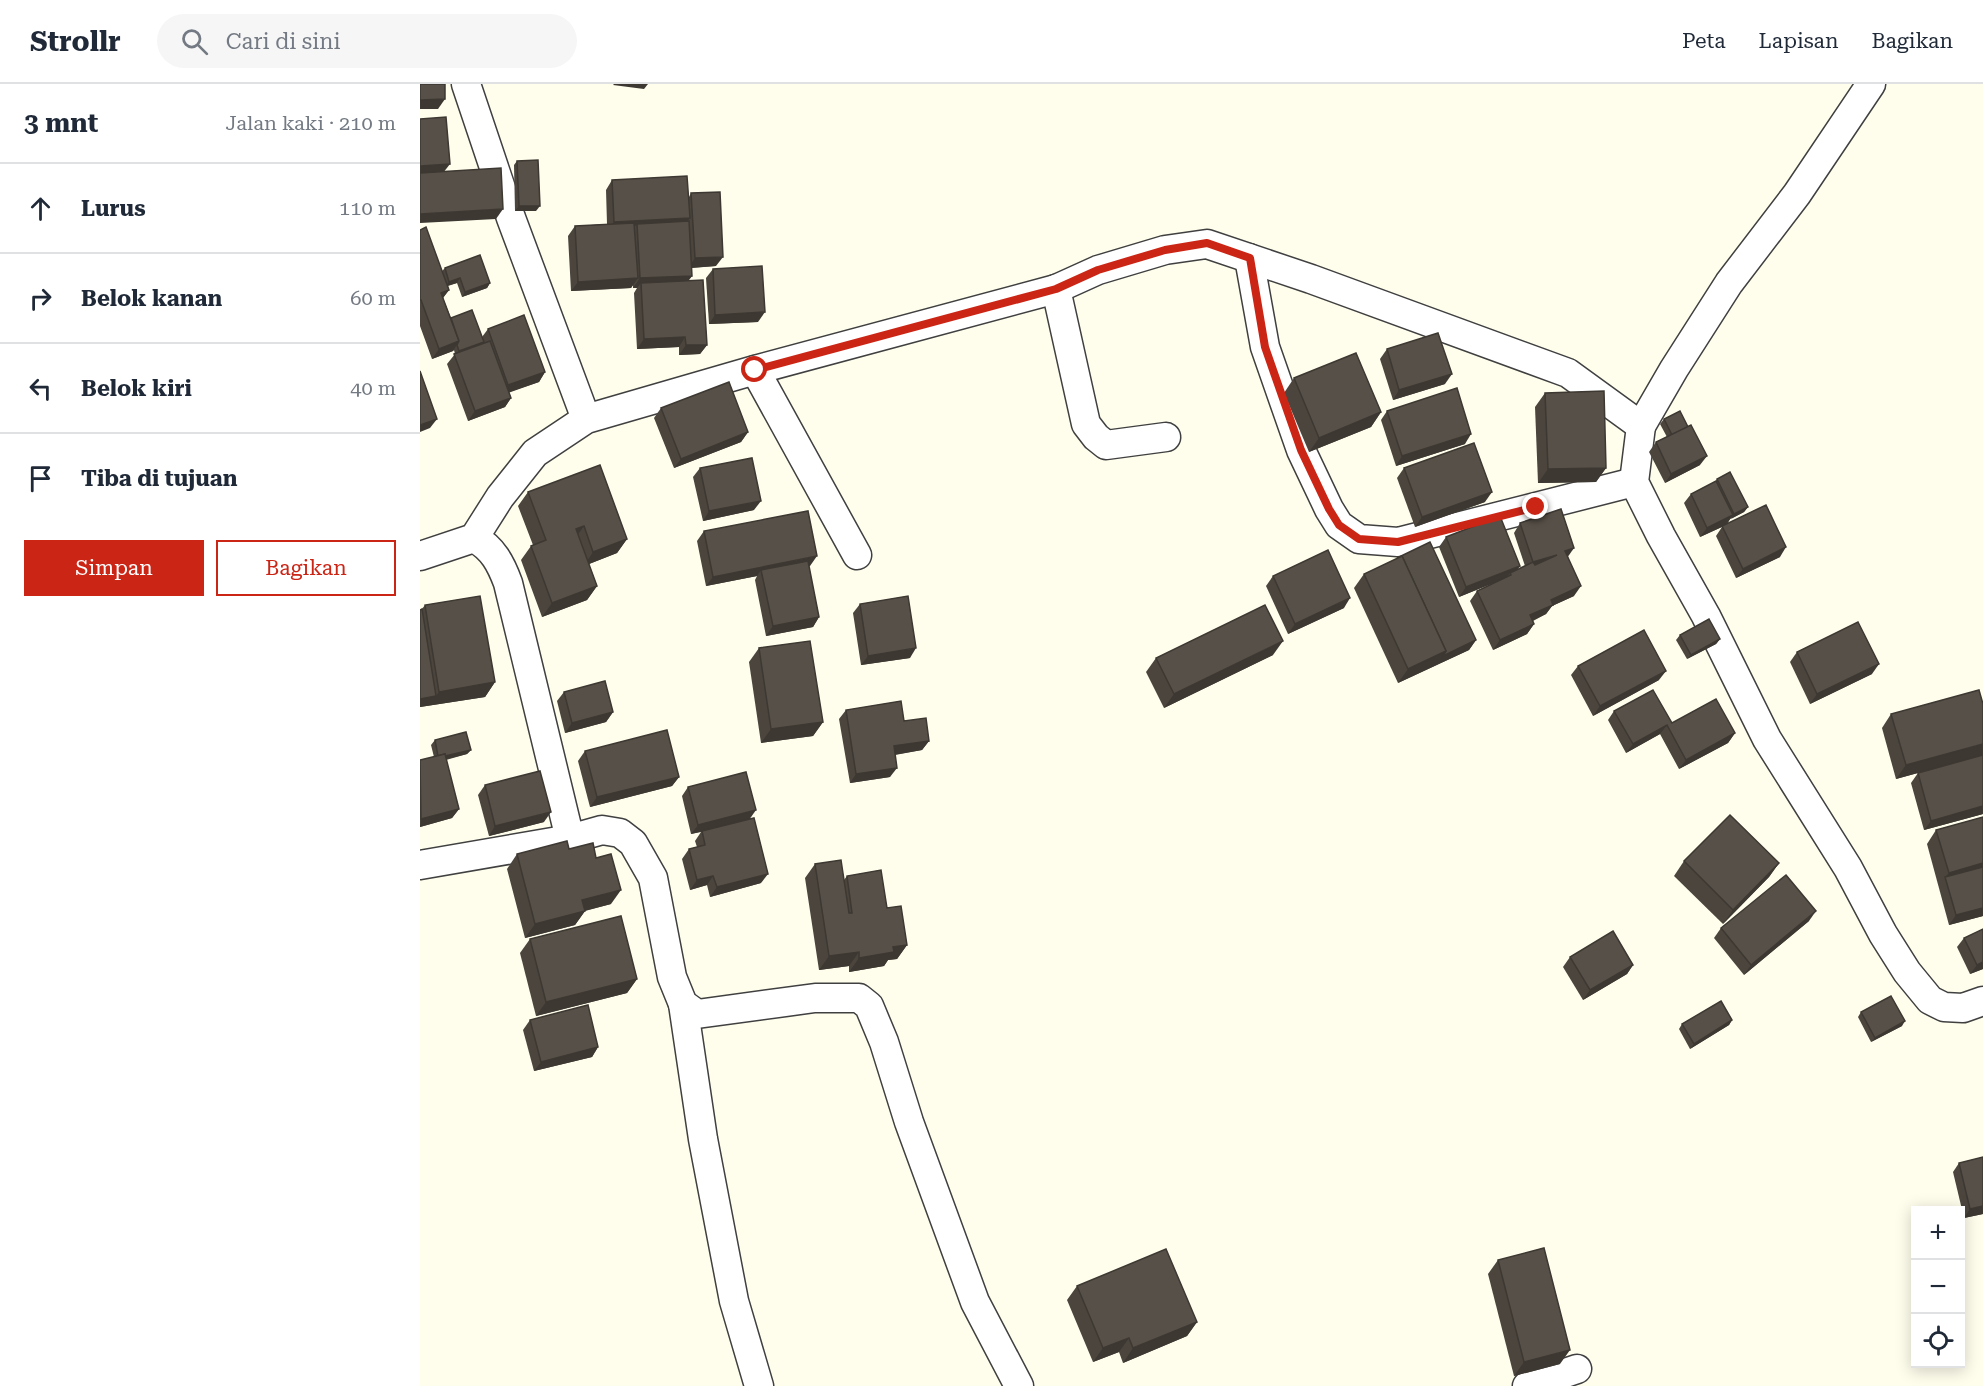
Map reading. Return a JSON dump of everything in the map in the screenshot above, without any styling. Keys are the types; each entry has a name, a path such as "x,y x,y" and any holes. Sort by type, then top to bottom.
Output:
{"street":[{"path":"466,84 511,218 586,419"},
{"path":"1871,84 1797,194 1729,283 1674,369 1641,426 1634,482 1706,616 1767,739 1848,868 1883,934 1907,972 1930,1000 1944,1007 1963,1008 1983,1001"},
{"path":"420,556 474,538 500,497 535,453 586,419 755,370 1056,289 1098,270 1165,250 1207,243 1568,373 1641,426"},
{"path":"1250,258 1265,347 1301,450 1339,525 1359,539 1398,542 1634,482"},
{"path":"1056,289 1086,424 1106,445 1166,437"},
{"path":"755,370 857,555"},
{"path":"474,538 484,543 497,558 508,583 570,839"},
{"path":"420,866 570,839 602,830 620,833 633,843 643,857 653,878 672,977 683,1004 703,1139 734,1301 759,1386"},
{"path":"683,1004 697,1014 815,998 859,998 869,1006 884,1042 909,1122 975,1302 1019,1386"},
{"path":"1527,1386 1577,1370"}],"building":[{"path":"420,84 445,84 445,99 420,100"},
{"path":"446,117 450,164 420,166 420,119"},
{"path":"538,160 540,206 519,206 517,161"},
{"path":"501,168 503,209 420,214 420,173"},
{"path":"687,176 690,218 614,222 612,180"},
{"path":"720,192 723,257 695,258 691,193"},
{"path":"689,221 692,276 640,278 637,224"},
{"path":"634,223 638,278 578,282 575,226"},
{"path":"426,227 449,290 441,293 459,341 439,349 420,300 420,230"},
{"path":"480,255 490,283 465,292 460,278 449,282 445,268"},
{"path":"762,266 765,312 715,315 713,269"},
{"path":"703,280 707,345 686,345 685,337 644,339 641,283"},
{"path":"472,310 484,342 459,351 457,345 459,341 451,318"},
{"path":"524,315 545,372 508,385 488,329"},
{"path":"1438,333 1452,374 1399,390 1387,349"},
{"path":"490,341 511,398 475,411 454,354"},
{"path":"1356,353 1381,412 1319,438 1294,378"},
{"path":"420,371 437,419 420,425"},
{"path":"729,382 748,432 681,459 661,408"},
{"path":"1457,388 1471,434 1402,456 1387,411"},
{"path":"1604,391 1606,468 1548,469 1545,393"},
{"path":"1680,411 1688,427 1672,435 1664,419"},
{"path":"1691,425 1707,456 1671,474 1656,442"},
{"path":"1474,443 1492,492 1422,517 1404,468"},
{"path":"752,458 761,501 709,511 700,468"},
{"path":"600,465 627,539 593,552 584,526 576,529 597,586 552,603 531,546 546,540 528,492"},
{"path":"1730,472 1748,507 1734,514 1717,479"},
{"path":"1716,481 1733,515 1707,528 1691,494"},
{"path":"1766,505 1786,547 1743,569 1722,526"},
{"path":"1561,509 1574,548 1565,551 1581,586 1551,600 1553,605 1530,615 1534,624 1500,640 1477,591 1533,562 1520,523","holes":["1557,555 1535,565 1533,562"]},
{"path":"808,511 817,556 713,577 704,531"},
{"path":"1500,516 1520,566 1466,587 1446,537"},
{"path":"1430,542 1476,640 1443,656 1446,651 1402,556 1397,558"},
{"path":"1328,550 1350,598 1295,624 1273,576"},
{"path":"1402,556 1446,651 1408,669 1364,574"},
{"path":"808,561 819,617 773,626 761,570"},
{"path":"480,596 495,682 439,692 425,605"},
{"path":"908,596 916,648 868,656 860,604"},
{"path":"1265,605 1283,641 1174,694 1156,658"},
{"path":"422,609 436,696 420,699 420,610"},
{"path":"1709,619 1720,639 1691,655 1680,635"},
{"path":"1858,622 1879,664 1817,694 1797,652"},
{"path":"1644,630 1666,671 1600,706 1578,666"},
{"path":"810,641 823,722 771,729 759,648"},
{"path":"605,681 613,712 572,723 564,692"},
{"path":"1653,690 1672,723 1716,699 1735,733 1686,760 1667,725 1633,744 1614,711"},
{"path":"1979,690 1983,704 1983,744 1906,765 1891,714"},
{"path":"901,701 904,721 926,718 929,741 894,746 897,768 856,774 846,710"},
{"path":"667,730 679,777 597,797 585,751"},
{"path":"466,732 471,750 438,756 435,740"},
{"path":"445,754 459,809 421,819 420,760"},
{"path":"1983,755 1983,806 1931,821 1918,773"},
{"path":"540,771 551,812 495,826 485,785"},
{"path":"746,772 756,810 698,825 688,787"},
{"path":"1730,815 1779,863 1733,910 1684,861"},
{"path":"1983,817 1983,863 1949,873 1936,830"},
{"path":"754,818 768,874 717,887 713,876 697,880 689,849 705,845 702,831"},
{"path":"567,841 569,849 593,843 596,858 611,854 621,890 582,900 585,911 535,924 517,854"},
{"path":"841,860 849,913 852,913 847,876 881,870 887,908 901,906 907,945 893,947 894,952 859,958 859,952 829,956 815,864"},
{"path":"1983,867 1983,908 1956,915 1945,877"},
{"path":"1786,875 1816,911 1751,965 1721,928"},
{"path":"621,916 637,979 546,1002 530,939"},
{"path":"1983,929 1983,962 1977,965 1964,938"},
{"path":"1613,931 1633,965 1590,990 1570,957"},
{"path":"1891,996 1905,1021 1875,1038 1861,1012"},
{"path":"1721,1001 1732,1020 1694,1044 1682,1024"},
{"path":"588,1005 598,1047 541,1062 530,1020"},
{"path":"1983,1157 1983,1206 1970,1209 1959,1163"},
{"path":"1544,1248 1570,1350 1524,1362 1498,1260"},
{"path":"1166,1249 1197,1322 1133,1348 1129,1338 1103,1348 1077,1286"}],"route":[{"path":"755,370 1056,289 1098,270 1165,250 1207,243 1250,258 1265,347 1301,450 1339,525 1359,539 1398,542 1536,507"}]}
